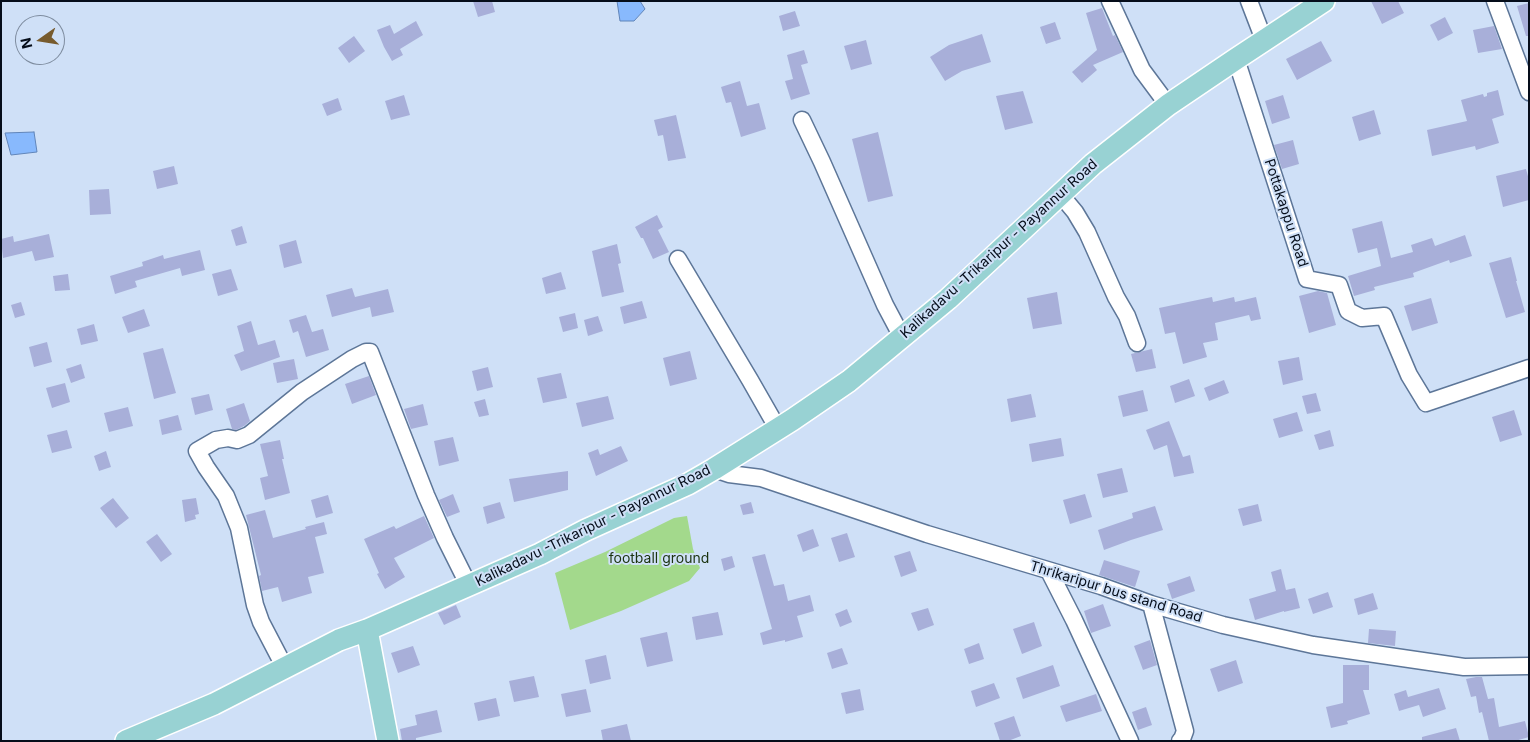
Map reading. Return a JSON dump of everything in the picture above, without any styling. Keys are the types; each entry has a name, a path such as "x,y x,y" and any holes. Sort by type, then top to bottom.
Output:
{"main road":[{"name":"Kalikadavu -Trikaripur - Payannur Road","path":"134,739 214,704 339,640 367,630 469,586 688,484 778,430 849,381 948,299 1093,164 1168,105 1324,1"},
{"path":"367,630 388,741"}],"street":[{"path":"1110,1 1142,70 1168,105"},
{"path":"1249,1 1264,40"},
{"path":"1495,1 1529,92"},
{"name":"Pottakappu Road","path":"1236,58 1307,279 1339,285 1348,311 1362,318 1384,316 1408,375 1426,403 1529,368"},
{"path":"802,120 884,305 902,337"},
{"path":"1060,194 1088,232 1116,297 1127,316 1137,343"},
{"path":"678,259 746,372 778,430"},
{"path":"285,668 261,622 255,605 239,528 226,496 197,451 216,440 228,438 237,440 249,435 302,392 366,352 370,352 426,495 469,586"},
{"name":"Thrikaripur bus stand Road","path":"714,469 729,474 760,478 927,534 1223,625 1313,645 1464,667 1529,666"},
{"path":"1049,571 1130,741"},
{"path":"1150,604 1184,731 1180,741"}],"green space":[{"name":"football ground","path":"687,516 693,549 700,568 689,581 621,611 570,630 555,573 605,552 674,518"}],"water":[{"path":"617,1 640,1 645,9 634,21 620,21"},
{"path":"34,132 37,152 11,155 5,133"}],"building":[{"path":"473,1 492,1 495,12 478,17"},
{"path":"1371,1 1398,1 1404,13 1382,24"},
{"path":"1529,3 1529,36 1526,36 1517,6"},
{"path":"1102,8 1113,36 1115,35 1123,52 1093,65 1097,70 1082,83 1072,72 1097,50 1086,13"},
{"path":"795,11 800,26 783,31 779,16"},
{"path":"1445,17 1453,33 1438,41 1430,25"},
{"path":"416,21 423,35 400,49 403,55 392,61 377,30 390,25 394,34"},
{"path":"1055,22 1061,39 1046,44 1040,27"},
{"path":"1494,26 1502,49 1478,53 1473,30"},
{"path":"982,34 991,62 962,71 945,81 930,57 949,45"},
{"path":"354,36 365,51 349,63 338,48"},
{"path":"866,40 872,64 851,70 844,46"},
{"path":"1321,41 1332,61 1297,80 1286,59"},
{"path":"804,50 808,63 801,65 810,94 791,100 785,81 793,79 787,55"},
{"path":"740,81 747,106 759,103 766,129 741,137 731,102 726,103 721,87"},
{"path":"1498,90 1504,115 1492,119 1499,143 1476,150 1475,146 1432,156 1427,130 1467,121 1461,100 1483,94 1484,97 1487,96 1487,93"},
{"path":"1023,91 1033,123 1005,130 996,96"},
{"path":"404,95 410,115 391,120 385,101"},
{"path":"1283,95 1290,118 1272,124 1265,101"},
{"path":"338,98 342,110 327,116 322,104"},
{"path":"1374,110 1381,134 1359,141 1352,117"},
{"path":"676,115 686,158 668,161 663,135 658,136 654,120"},
{"path":"878,132 893,196 868,202 852,139"},
{"path":"1293,140 1299,164 1282,169 1274,145"},
{"path":"174,166 178,184 157,189 153,171"},
{"path":"1526,169 1529,180 1529,200 1503,207 1496,176"},
{"path":"109,189 111,214 90,215 89,190"},
{"path":"657,215 663,227 658,230 669,252 653,259 643,238 641,238 635,227"},
{"path":"1382,221 1391,258 1413,252 1411,245 1432,238 1435,246 1465,235 1472,256 1450,263 1449,260 1413,273 1414,277 1374,287 1375,290 1354,296 1348,276 1381,266 1377,248 1358,253 1352,229"},
{"path":"242,226 247,243 236,246 231,230"},
{"path":"49,234 54,257 35,261 32,251 3,258 1,239 13,236 14,242"},
{"path":"296,240 302,263 284,268 279,245"},
{"path":"617,244 621,263 618,264 624,292 602,297 592,251"},
{"path":"200,250 205,270 182,276 180,268 135,281 137,287 115,294 110,276 143,266 142,262 163,255 164,259"},
{"path":"1511,257 1525,312 1506,318 1489,263"},
{"path":"231,269 238,290 218,296 212,274"},
{"path":"561,272 566,289 546,294 542,278"},
{"path":"68,274 70,290 55,291 53,276"},
{"path":"352,288 355,297 388,289 394,312 372,317 370,307 332,317 326,295"},
{"path":"1318,291 1327,293 1336,325 1309,333 1299,296"},
{"path":"1057,292 1062,324 1033,329 1027,298"},
{"path":"1212,297 1213,302 1234,297 1235,302 1256,297 1261,319 1251,321 1249,315 1215,323 1218,340 1203,343 1207,357 1183,364 1175,332 1165,334 1159,308"},
{"path":"1431,298 1438,323 1412,331 1404,306"},
{"path":"642,301 647,318 624,324 620,307"},
{"path":"21,302 25,315 15,318 11,305"},
{"path":"144,309 150,326 128,333 122,317"},
{"path":"575,313 578,328 563,332 559,317"},
{"path":"306,315 312,332 323,329 329,350 306,357 298,331 293,333 289,320"},
{"path":"598,316 603,331 588,336 584,320"},
{"path":"251,321 258,345 275,340 280,357 241,371 234,355 244,351 237,326"},
{"path":"94,324 98,341 81,345 77,329"},
{"path":"47,342 52,362 34,367 29,347"},
{"path":"163,348 176,393 154,399 143,353"},
{"path":"1152,349 1156,368 1136,372 1131,354"},
{"path":"690,351 697,379 670,386 663,358"},
{"path":"1299,357 1303,380 1283,385 1278,361"},
{"path":"294,359 298,379 277,383 273,363"},
{"path":"81,364 85,378 71,383 66,369"},
{"path":"488,367 493,387 477,391 472,371"},
{"path":"561,373 567,398 543,403 537,378"},
{"path":"369,376 376,395 352,404 345,384"},
{"path":"1189,379 1195,396 1175,403 1170,386"},
{"path":"1224,380 1229,393 1209,401 1204,388"},
{"path":"65,383 70,402 52,408 46,388"},
{"path":"1143,390 1148,411 1123,417 1118,396"},
{"path":"1316,393 1321,411 1307,414 1302,396"},
{"path":"209,394 213,410 195,415 191,398"},
{"path":"1031,394 1036,417 1011,422 1007,399"},
{"path":"608,396 614,419 582,427 576,403"},
{"path":"485,399 489,415 479,417 474,402"},
{"path":"244,403 250,421 236,430 232,429 226,409"},
{"path":"423,404 428,425 411,429 404,409"},
{"path":"128,407 133,426 109,432 104,413"},
{"path":"1514,410 1522,435 1500,442 1492,417"},
{"path":"1297,412 1303,431 1279,438 1273,419"},
{"path":"178,415 182,430 162,435 159,420"},
{"path":"1169,421 1183,457 1190,455 1194,473 1174,477 1167,445 1154,450 1146,430"},
{"path":"67,430 72,448 52,453 47,435"},
{"path":"1330,430 1334,446 1319,450 1314,435"},
{"path":"453,437 459,461 439,466 434,441"},
{"path":"1061,438 1064,456 1032,462 1029,444"},
{"path":"280,440 284,459 282,459 290,493 265,500 260,478 268,476 260,444"},
{"path":"621,446 628,461 596,476 588,453 598,449 600,455"},
{"path":"106,451 111,467 99,471 94,456"},
{"path":"1122,468 1128,492 1103,498 1097,474"},
{"path":"568,471 568,490 514,502 509,479"},
{"path":"453,494 460,512 447,517 439,500"},
{"path":"1085,494 1092,517 1070,524 1063,500"},
{"path":"328,495 333,513 316,518 311,500"},
{"path":"113,498 129,518 116,528 100,508"},
{"path":"196,498 199,514 195,515 196,519 185,522 182,500"},
{"path":"500,502 505,518 487,524 483,507"},
{"path":"751,502 754,513 743,515 740,505"},
{"path":"1258,504 1262,521 1243,526 1238,509"},
{"path":"1155,506 1163,530 1104,550 1098,530 1133,518 1132,513"},
{"path":"265,510 273,538 324,522 327,534 315,537 324,573 308,577 312,593 282,602 278,587 262,591 259,576 261,575 246,515"},
{"path":"424,516 434,538 394,558 405,577 385,589 377,574 379,573 364,539 394,526 396,529"},
{"path":"813,529 819,546 803,552 797,535"},
{"path":"847,533 855,557 839,562 831,538"},
{"path":"157,534 172,554 161,562 146,542"},
{"path":"910,551 917,571 901,577 894,556"},
{"path":"765,554 774,586 784,584 788,601 810,595 814,611 797,616 803,637 763,645 760,633 772,629 752,557"},
{"path":"732,556 735,567 724,571 721,559"},
{"path":"1104,560 1140,571 1135,587 1099,575"},
{"path":"1281,569 1286,590 1295,588 1300,608 1255,620 1249,599 1276,591 1271,572"},
{"path":"1190,576 1195,591 1172,599 1167,584"},
{"path":"1328,592 1333,607 1313,614 1308,599"},
{"path":"1373,593 1378,609 1358,615 1354,599"},
{"path":"1103,604 1111,626 1091,633 1084,611"},
{"path":"456,605 461,617 444,625 438,613"},
{"path":"928,608 934,625 918,631 911,613"},
{"path":"847,609 852,622 840,627 835,614"},
{"path":"718,612 723,635 696,640 692,617"},
{"path":"1034,622 1042,646 1022,654 1013,629"},
{"path":"1369,629 1396,631 1395,646 1368,643"},
{"path":"667,632 673,661 647,667 640,638"},
{"path":"1150,640 1157,665 1143,670 1134,646"},
{"path":"979,643 984,659 969,664 964,649"},
{"path":"413,646 420,665 398,673 391,653"},
{"path":"842,648 848,664 832,669 827,653"},
{"path":"606,655 611,679 590,684 585,660"},
{"path":"1236,660 1243,683 1218,692 1210,669"},
{"path":"1053,665 1060,686 1023,699 1016,678"},
{"path":"1343,665 1369,665 1369,690 1363,690 1370,714 1347,721 1348,724 1331,728 1326,707 1343,703"},
{"path":"534,676 539,697 514,702 509,681"},
{"path":"1482,677 1488,699 1494,698 1499,727 1525,721 1529,737 1515,741 1489,741 1482,712 1479,713 1476,696 1471,697 1466,679"},
{"path":"994,683 1000,698 976,707 971,691"},
{"path":"1439,688 1446,709 1423,717 1419,705 1399,711 1394,694 1406,690 1408,697"},
{"path":"586,689 591,712 566,717 561,694"},
{"path":"860,689 864,710 846,714 841,693"},
{"path":"1096,694 1102,711 1066,722 1060,706"},
{"path":"496,698 500,716 478,721 474,703"},
{"path":"1146,707 1152,725 1138,730 1132,712"},
{"path":"437,710 442,732 416,738 416,741 402,741 400,729 417,725 415,715"},
{"path":"1014,716 1021,736 1008,741 1000,741 994,723"},
{"path":"627,724 631,741 603,741 601,730"},
{"path":"1456,728 1460,741 1422,741 1422,737"}]}
